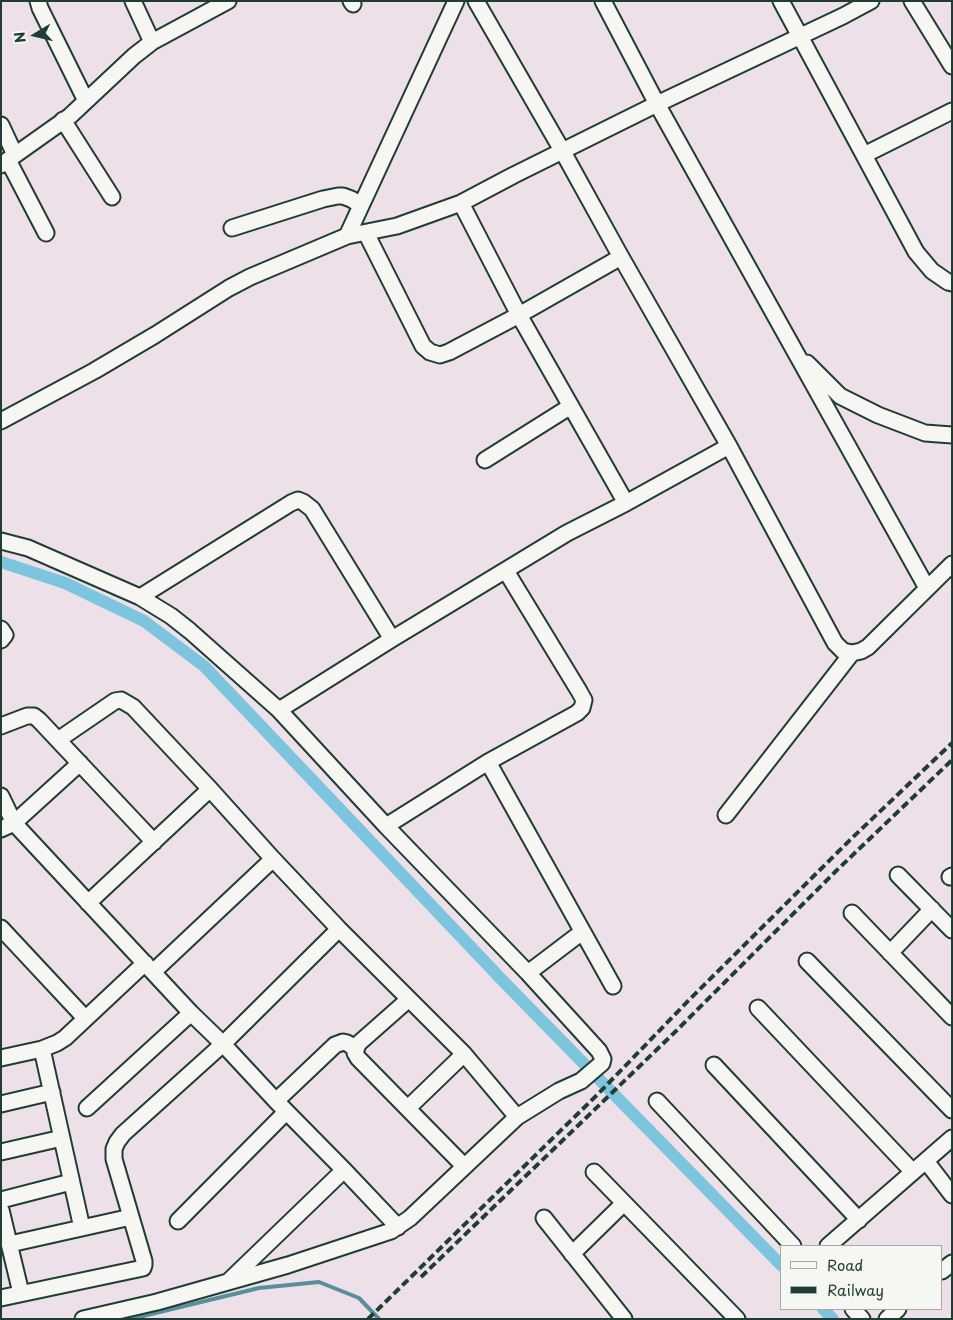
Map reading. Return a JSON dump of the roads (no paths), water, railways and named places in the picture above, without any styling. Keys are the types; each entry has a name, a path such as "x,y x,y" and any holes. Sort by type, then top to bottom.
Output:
{"street":[{"path":"38,1 86,101"},
{"path":"133,1 152,42"},
{"path":"347,236 456,1"},
{"path":"476,1 729,446 834,642 843,651 852,653 868,648 952,564"},
{"path":"602,1 657,104 927,588"},
{"path":"781,1 916,252 932,271 952,283"},
{"path":"1,421 94,371 155,335 228,288 250,277 347,236 397,226 461,203 657,104 871,1"},
{"path":"912,1 952,66"},
{"path":"8,160 63,120 152,42 221,3"},
{"path":"864,155 952,111"},
{"path":"63,120 112,197"},
{"path":"1,125 8,160 46,233"},
{"path":"232,228 338,196 351,199 361,205"},
{"path":"461,203 519,315 626,503"},
{"path":"366,233 423,346 430,352 440,355 519,315 621,257"},
{"path":"795,351 840,396 878,416 925,433 952,435"},
{"path":"484,460 571,406"},
{"path":"279,710 567,533 729,446"},
{"path":"140,597 298,500 312,509 392,639"},
{"path":"1,541 28,548 140,597 190,631 279,710 386,826 528,972 599,1050 603,1059 602,1063 581,1081 559,1091 517,1117 410,1218 391,1231 288,1265 158,1302 83,1319"},
{"path":"386,826 488,762 577,713 582,708 584,700 506,571"},
{"path":"1,629 5,635 1,640"},
{"path":"726,815 852,653"},
{"path":"58,740 115,701 121,700 133,707 339,929 464,1054 517,1117"},
{"path":"1,726 27,716 34,716 154,842"},
{"path":"488,762 613,986"},
{"path":"8,826 80,763"},
{"path":"88,903 210,789"},
{"path":"1,796 8,826 88,903 191,1013 398,1227"},
{"path":"1,1058 42,1049 65,1038 85,1018 149,967 273,859"},
{"path":"898,875 952,930"},
{"path":"890,952 932,909"},
{"path":"852,913 952,1017"},
{"path":"1,928 85,1018"},
{"path":"1,1298 142,1268 144,1261 114,1159 114,1149 117,1142 123,1134 223,1044 339,929"},
{"path":"528,972 582,932"},
{"path":"807,961 952,1110"},
{"path":"409,999 358,1044 355,1053 464,1166"},
{"path":"758,1008 913,1172"},
{"path":"88,1108 191,1013"},
{"path":"178,1221 335,1045 343,1042 356,1049"},
{"path":"42,1049 82,1228"},
{"path":"408,1108 464,1054"},
{"path":"714,1065 859,1220"},
{"path":"1,1104 52,1092"},
{"path":"657,1101 792,1245"},
{"path":"1,1152 62,1138"},
{"path":"829,1245 952,1138"},
{"path":"926,1161 952,1195"},
{"path":"228,1282 344,1170"},
{"path":"594,1172 737,1319"},
{"path":"1,1200 72,1182"},
{"path":"572,1254 624,1204"},
{"path":"1,1210 22,1293"},
{"path":"10,1244 131,1218"},
{"path":"544,1218 624,1319"},
{"path":"887,1319 897,1310"}],"waterway":[{"path":"1,562 65,583 144,621 204,666 503,981 780,1264"},
{"path":"131,1319 259,1288 319,1282 359,1298 379,1319"},
{"path":"824,1310 833,1319"}],"railway":[{"path":"368,1319 598,1094 689,1000 851,839 952,743"},
{"path":"421,1277 674,1033 836,871 952,760"}]}
